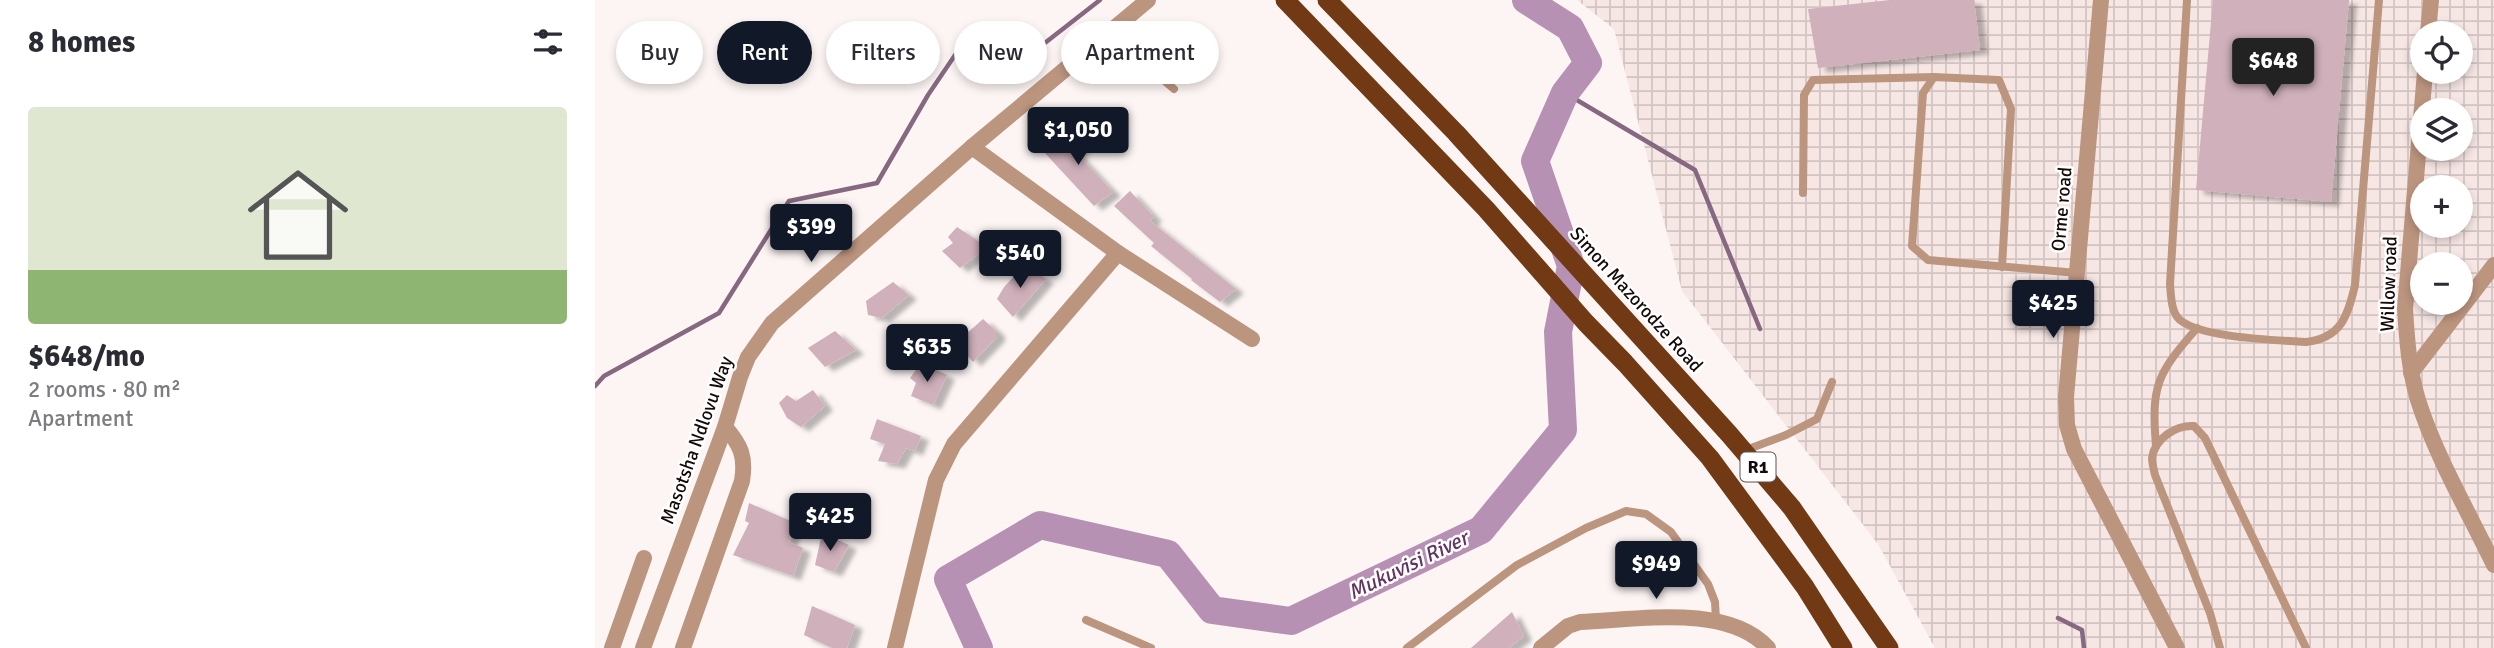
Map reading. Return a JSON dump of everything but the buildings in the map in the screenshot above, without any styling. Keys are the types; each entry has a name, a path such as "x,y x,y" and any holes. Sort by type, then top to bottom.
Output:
{"highway":[{"name":"R1","path":"1285,0 1486,209 1710,458 1805,587 1843,648"},
{"name":"Simon Mazorodze Road","path":"1327,0 1609,300 1743,451 1792,508 1889,648"}],"street":[{"name":"Masotsha Ndlovu Way","path":"1123,21 1148,0"},
{"name":"Orme road","path":"2101,0 2066,397 2067,425 2074,449 2177,648"},
{"path":"2429,21 2431,0"},
{"name":"Masotsha Ndlovu Way","path":"643,648 725,427 748,357 772,323 1061,72"},
{"name":"Willow road","path":"2424,84 2405,309 2411,373 2431,436 2494,565"},
{"path":"972,147 1118,253 1252,339"},
{"path":"895,648 936,480 944,461 961,436 1118,253"},
{"path":"2411,373 2494,265"},
{"path":"683,648 742,481 745,464 742,451 737,440 725,427"},
{"path":"612,648 644,558"},
{"path":"1541,648 1568,626 1580,622 1695,618 1716,620 1754,635 1768,648"}],"lane":[{"path":"2187,0 2170,284 2172,306 2179,320 2197,328 2228,335 2306,342 2319,341 2342,325 2355,285 2379,0"},
{"path":"1934,77 1923,93 1912,246 1929,260 2077,273"},
{"path":"1803,194 1804,95 1813,80 1934,77 1999,80 2011,108 2002,267"},
{"path":"1168,84 1174,89"},
{"path":"2197,328 2173,356 2159,379 2153,408 2156,446 2152,459 2155,475 2210,614 2220,648"},
{"path":"1743,451 1786,435 1817,419 1832,382"},
{"path":"2156,446 2167,434 2181,425 2194,426 2206,438 2306,648"},
{"path":"1407,648 1517,565 1586,528 1626,511 1646,514 1671,532 1708,584 1715,602 1716,620"},
{"path":"1086,620 1151,648"}],"shaded area":[{"path":"1577,0 2494,0 2494,648 1935,648 1878,544 1682,291 1614,29"}],"waterway":[{"path":"595,386 604,376 719,313 789,201 877,183 928,95 972,30 1041,46 1100,0"},
{"name":"Mukuvisi River","path":"979,648 948,579 1040,525 1168,554 1212,610 1291,621 1481,530 1563,430 1558,332 1571,266 1535,161 1565,93 1588,63 1570,28 1526,0"},
{"path":"1565,93 1695,170 1760,329"},
{"path":"2058,618 2082,630 2084,648"}]}
